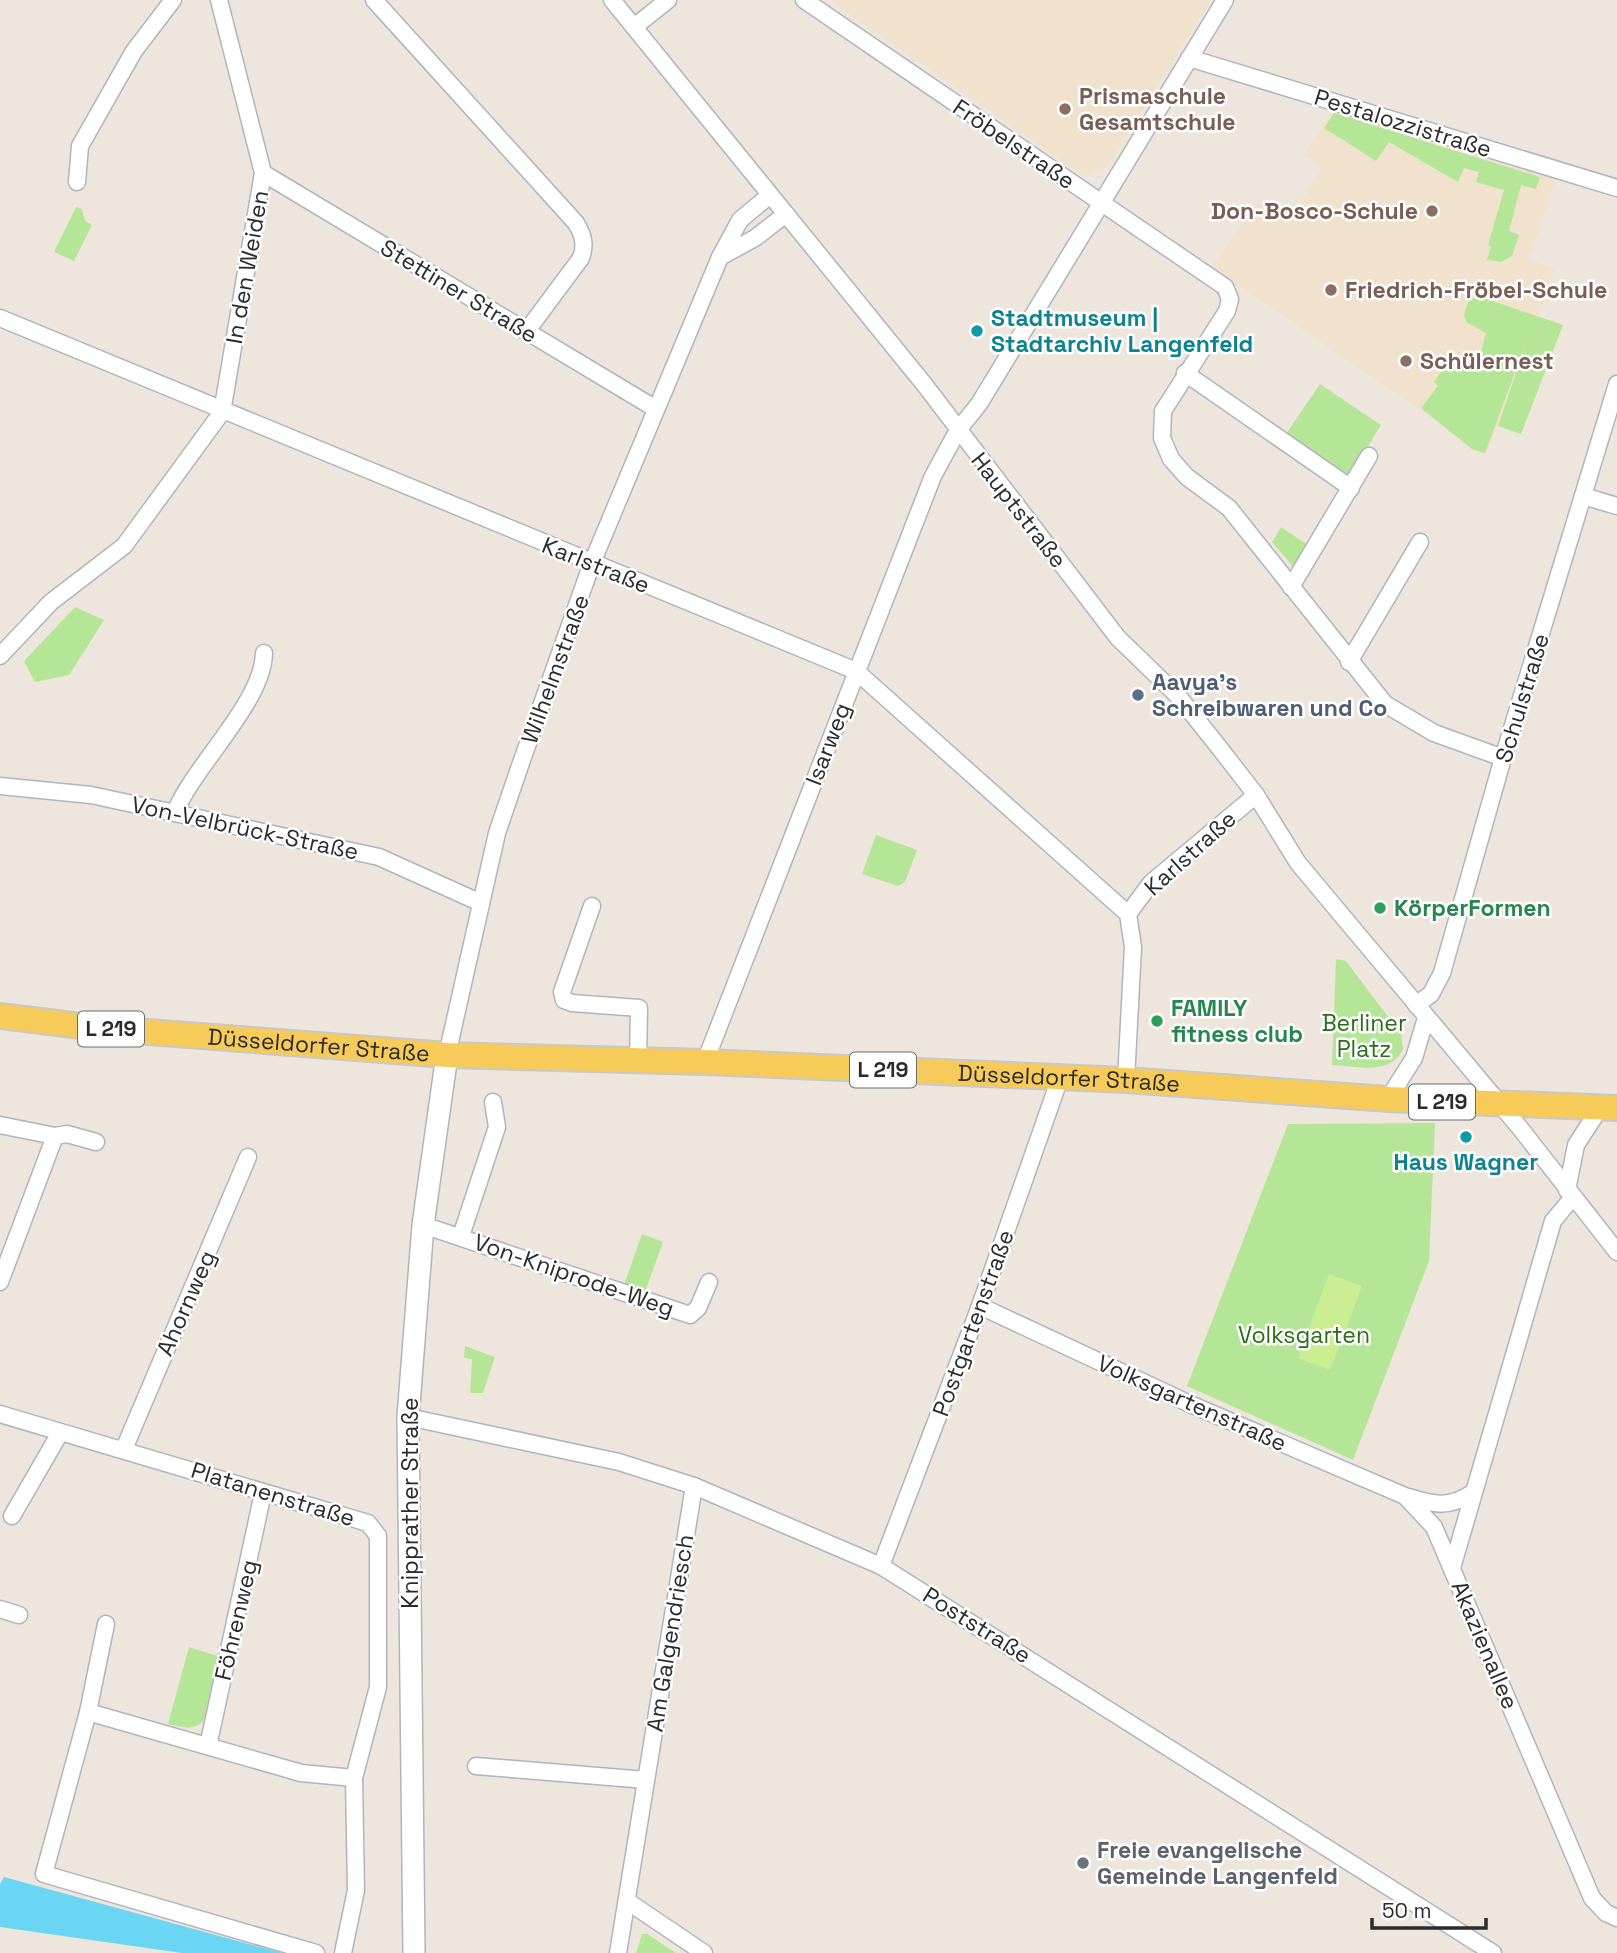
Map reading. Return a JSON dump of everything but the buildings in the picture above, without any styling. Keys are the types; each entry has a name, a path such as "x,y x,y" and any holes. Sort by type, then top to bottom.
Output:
{"main road":[{"name":"Düsseldorfer Straße","path":"0,1016 97,1028 447,1055 705,1062 1126,1080 1388,1099 1497,1103"},
{"name":"Knipprather Straße","path":"414,1953 408,1417 422,1225 447,1055"},
{"name":"L 219","path":"1497,1103 1609,1108"}],"street":[{"path":"77,182 80,146 134,51 173,0"},
{"name":"In den Weiden","path":"219,0 263,173 222,412"},
{"path":"374,0 576,223 582,234 585,248 581,258 526,331"},
{"name":"Hauptstraße","path":"612,0 958,430 1118,638 1178,696 1256,795 1298,863 1617,1252"},
{"path":"634,27 667,0"},
{"name":"Fröbelstraße","path":"804,0 1225,287 1230,299 1227,311 1185,373"},
{"name":"Isarweg","path":"705,1062 933,476 958,430 979,404 1225,0"},
{"name":"Pestalozzistraße","path":"1189,58 1617,188"},
{"name":"Stettiner Straße","path":"263,173 656,409"},
{"name":"Wilhelmstraße","path":"447,1055 497,833 592,563 720,257 740,220 770,195"},
{"path":"720,257 755,238 786,215"},
{"name":"Karlstraße","path":"0,318 222,412 856,671 1128,914 1133,947 1126,1080"},
{"path":"1350,488 1185,373 1163,411 1161,425 1166,449 1187,477 1223,500 1349,662 1395,712 1434,733 1503,758"},
{"name":"Schulstraße","path":"1421,1012 1442,973 1503,758 1617,384"},
{"path":"1,654 51,602 124,545 222,412"},
{"path":"1291,587 1369,456"},
{"path":"1583,496 1617,506"},
{"path":"1349,662 1420,542"},
{"path":"175,812 187,786 232,724 264,673 264,653"},
{"name":"Von-Velbrück-Straße","path":"0,786 91,795 379,857 481,903"},
{"name":"Karlstraße","path":"1128,914 1151,883 1256,795"},
{"path":"592,906 562,992 564,1000 572,1003 639,1008 638,1060"},
{"path":"1388,1099 1414,1058 1421,1012"},
{"name":"Postgartenstraße","path":"881,1566 980,1306 1060,1078"},
{"name":"Von-Kniprode-Weg","path":"461,1236 497,1127 493,1102"},
{"path":"1570,1194 1576,1145 1609,1108"},
{"path":"0,1125 55,1136 67,1134 96,1142"},
{"path":"0,1282 55,1136"},
{"name":"Ahornweg","path":"124,1449 248,1157"},
{"name":"Akazienallee","path":"1570,1194 1553,1221 1452,1568 1592,1898 1606,1913 1617,1918"},
{"name":"Von-Kniprode-Weg","path":"422,1225 690,1315 698,1308 709,1282"},
{"name":"Volksgartenstraße","path":"980,1306 1190,1405 1405,1496 1434,1505 1457,1503 1472,1493"},
{"name":"Platanenstraße","path":"0,1414 368,1523 378,1536 378,1687 354,1778 356,1890 343,1953"},
{"name":"Poststraße","path":"408,1417 619,1462 694,1486 881,1566 1493,1953"},
{"path":"12,1516 60,1433"},
{"name":"Am Galgendriesch","path":"618,1953 694,1486"},
{"name":"Föhrenweg","path":"208,1746 263,1493"},
{"name":"Volksgartenstraße","path":"1405,1496 1434,1527 1452,1568"},
{"path":"0,1609 19,1615"},
{"path":"107,1623 88,1712 44,1874 316,1953"},
{"path":"88,1712 301,1773 354,1778"},
{"path":"476,1766 646,1780"},
{"path":"627,1901 704,1953"}],"shaded area":[{"name":"Prismaschule Gesamtschule","path":"829,0 1211,0 1107,167 1084,176"},
{"path":"1333,109 1556,178 1529,259 1554,269 1538,316 1563,325 1521,434 1498,426 1486,454 1472,450 1431,417 1211,267 1257,204 1297,208 1322,167 1304,155"}],"green space":[{"path":"1334,113 1540,177 1536,189 1521,185 1509,231 1519,235 1512,256 1501,262 1487,260 1491,247 1488,245 1504,190 1476,182 1479,172 1464,168 1458,182 1389,142 1376,161 1324,128"},
{"path":"76,207 82,209 85,221 92,225 74,261 54,252"},
{"path":"1478,296 1563,325 1521,434 1498,426 1528,338 1485,453 1472,449 1421,408 1438,386 1434,382 1451,357 1477,365 1486,333 1466,322 1464,314 1469,300"},
{"path":"1320,384 1381,425 1348,479 1286,434"},
{"path":"1281,527 1308,545 1295,569 1272,542"},
{"path":"75,607 104,620 69,675 35,682 24,661"},
{"path":"876,835 917,850 905,882 898,886 862,874"},
{"name":"Berliner Platz","path":"1336,959 1346,961 1401,1034 1403,1049 1390,1063 1372,1068 1332,1065"},
{"name":"Volksgarten","path":"1435,1123 1429,1261 1353,1460 1187,1386 1288,1124"},
{"path":"642,1234 663,1242 645,1292 624,1285"},
{"path":"1329,1274 1362,1286 1330,1370 1298,1358"},
{"path":"465,1346 495,1357 483,1393 470,1393 472,1359 464,1358"},
{"path":"189,1647 221,1657 204,1720 187,1728 168,1724"},
{"path":"642,1934 647,1934 676,1953 636,1953"}],"water":[{"path":"4,1877 282,1953 182,1953 0,1927 0,1884"}],"place":[{"name":"Prismaschule Gesamtschule","path":"1065,109"},
{"name":"Don-Bosco-Schule","path":"1432,211"},
{"name":"Friedrich-Fröbel-Schule","path":"1331,290"},
{"name":"Stadtmuseum | Stadtarchiv Langenfeld","path":"977,331"},
{"name":"Schülernest","path":"1406,361"},
{"name":"Aavya's Schreibwaren und Co","path":"1138,695"},
{"name":"KörperFormen","path":"1380,908"},
{"name":"FAMILY fitness club","path":"1157,1021"},
{"name":"Haus Wagner","path":"1466,1137"},
{"name":"Freie evangelische Gemeinde Langenfeld","path":"1083,1863"}]}
